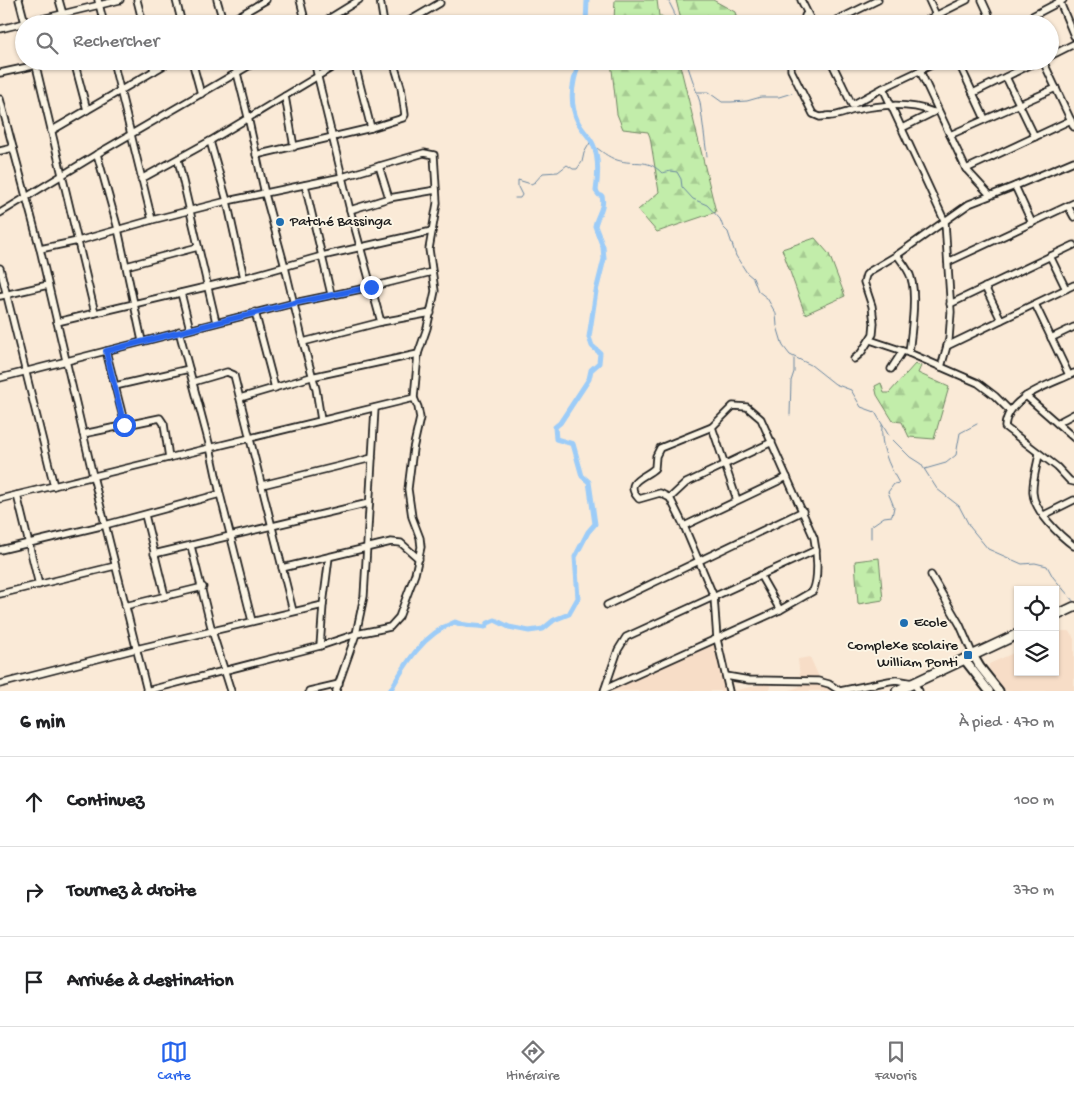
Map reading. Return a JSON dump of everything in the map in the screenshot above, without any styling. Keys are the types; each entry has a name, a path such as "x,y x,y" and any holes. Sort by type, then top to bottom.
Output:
{"highway":[{"path":"1059,614 1072,608"},
{"path":"897,691 917,689 964,659 1014,636"}],"street":[{"path":"19,0 23,15"},
{"path":"59,0 63,14"},
{"path":"59,15 99,3 120,0"},
{"path":"137,0 141,15"},
{"path":"176,0 180,15"},
{"path":"217,0 222,15"},
{"path":"238,15 256,3 266,0"},
{"path":"300,0 304,15"},
{"path":"335,15 359,0"},
{"path":"380,0 382,15"},
{"path":"801,0 807,13"},
{"path":"847,15 878,0"},
{"path":"929,0 936,15 967,0"},
{"path":"982,0 989,15"},
{"path":"1034,15 1060,1 1074,36"},
{"path":"419,15 440,3"},
{"path":"0,29 15,25"},
{"path":"1059,52 1074,44"},
{"path":"0,73 15,70"},
{"path":"37,70 95,313"},
{"path":"76,70 87,110"},
{"path":"115,70 152,220"},
{"path":"194,70 201,94"},
{"path":"235,70 248,117 264,194 285,266 311,378 316,389 321,420"},
{"path":"0,213 97,154 242,70"},
{"path":"316,70 350,210 381,322"},
{"path":"141,179 178,160 328,70"},
{"path":"356,70 371,128"},
{"path":"256,155 389,124 404,117 401,87 396,70"},
{"path":"791,70 813,114 820,117 870,107 915,106 936,111"},
{"path":"835,70 852,105"},
{"path":"827,116 838,113 920,70 936,111 966,169 990,195"},
{"path":"962,70 985,119"},
{"path":"973,93 1020,70"},
{"path":"1047,70 1074,128"},
{"path":"51,131 154,71"},
{"path":"1006,77 1035,137"},
{"path":"884,88 945,222 950,304 949,338 941,367"},
{"path":"950,135 1056,88"},
{"path":"285,96 294,147"},
{"path":"0,99 40,248 93,476 147,691 320,646 356,634 390,627 399,617 419,559 420,538 412,518 408,489 413,449 420,418 414,398 418,354 431,313 435,290 428,249 436,212 434,154 424,153 342,177 227,202 152,220 78,241 40,248"},
{"path":"902,128 936,111"},
{"path":"966,169 1071,120"},
{"path":"210,141 227,202 244,278"},
{"path":"0,151 12,148"},
{"path":"97,154 118,230 142,341"},
{"path":"178,160 216,322"},
{"path":"854,359 870,340 874,322 872,306 864,282 866,275 969,204 1074,161"},
{"path":"379,166 389,198"},
{"path":"305,185 332,294"},
{"path":"1016,186 1032,222"},
{"path":"350,210 389,198 436,190"},
{"path":"948,262 1071,205 1074,217"},
{"path":"57,322 244,278 322,256 432,231"},
{"path":"950,304 1074,245"},
{"path":"126,266 198,247"},
{"path":"891,370 905,352 912,314 912,278 897,255"},
{"path":"1050,256 1066,289"},
{"path":"0,268 54,486"},
{"path":"0,378 255,312 432,272"},
{"path":"0,296 48,285"},
{"path":"947,346 1074,285"},
{"path":"985,287 1001,320"},
{"path":"181,293 190,329"},
{"path":"1035,304 1071,374 1026,396 1009,410 1005,427 1057,467 1070,481 1074,482"},
{"path":"255,312 275,388"},
{"path":"302,342 381,322 431,313"},
{"path":"1051,338 1074,327"},
{"path":"179,331 210,448 252,621"},
{"path":"870,340 905,352 978,383 1009,410"},
{"path":"106,351 124,425"},
{"path":"240,398 311,378 418,354"},
{"path":"115,386 189,369"},
{"path":"193,382 227,372 234,375 293,611"},
{"path":"1026,396 1074,438"},
{"path":"0,499 414,398"},
{"path":"605,690 717,639 780,610 813,591 816,550 814,538 761,419 747,407 739,405 733,406 712,427 660,448 653,470 633,484 635,495 639,499 660,493 670,498 684,526 714,597 717,639 729,691"},
{"path":"336,691 356,634 364,596 376,408"},
{"path":"1057,423 1074,414"},
{"path":"83,434 160,418 164,424 169,458"},
{"path":"712,427 737,500"},
{"path":"670,498 686,483 772,442"},
{"path":"1039,454 1033,494 1036,505 1064,539 1074,546"},
{"path":"262,485 372,458"},
{"path":"684,526 787,477"},
{"path":"0,550 145,515 220,494"},
{"path":"17,495 39,584"},
{"path":"1044,515 1074,500"},
{"path":"154,554 369,503"},
{"path":"607,605 803,511"},
{"path":"145,515 165,596"},
{"path":"282,568 367,547 396,542 401,543 419,559"},
{"path":"191,546 212,631 231,691"},
{"path":"605,690 618,650 626,637 816,550"},
{"path":"320,646 329,557"},
{"path":"0,594 115,566"},
{"path":"932,575 973,655 999,691"},
{"path":"760,576 780,610"},
{"path":"125,606 202,587"},
{"path":"0,684 136,649 323,605"},
{"path":"964,659 988,691"},
{"path":"726,676 749,680 818,681 829,684 840,691 896,680 917,689"},
{"path":"309,691 339,684"}],"shaded area":[{"path":"1068,631 1074,636 1074,691 1006,691 989,669 989,664 1014,653 1014,676 1059,676 1059,632"},
{"path":"718,637 727,691 604,691"},
{"path":"810,657 822,684 839,691 788,691 801,686 798,659"},
{"path":"770,683 771,689 732,691"}],"green space":[{"path":"615,0 657,0 659,15 614,15"},
{"path":"676,0 713,0 735,12 736,15 680,15"},
{"path":"612,70 681,70 716,212 657,232 638,210 659,192 650,137 648,132 623,129 617,114"},
{"path":"815,238 829,254 845,296 805,314 782,249"},
{"path":"915,364 921,366 918,373 949,387 934,439 909,437 902,422 893,421 877,395 875,386 881,383 884,393 889,393"},
{"path":"879,558 883,600 858,604 855,561"}],"waterway":[{"path":"586,15 587,0"},
{"path":"668,0 674,15"},
{"path":"390,691 416,650 444,627 455,622 485,627 488,623 495,620 509,627 529,631 543,629 554,620 569,614 578,598 575,557 588,532 595,524 589,482 582,476 573,444 556,439 555,427 560,423 589,379 591,370 599,363 600,353 592,346 589,337 596,291 604,259 603,247 595,226 603,200 602,196 596,191 598,173 596,155 593,144 578,122 573,107 572,91 577,70"},
{"path":"689,70 700,102 707,156"},
{"path":"697,92 708,92 722,102 747,101 761,97 779,97 792,93"},
{"path":"515,198 520,198 522,195 518,187 518,180 531,184 543,173 558,172 567,165 577,169 591,141"},
{"path":"593,145 617,160 646,163 662,173 677,172 681,179 682,187 693,199 707,205 720,219 723,227 728,232 736,256 747,273 753,278 758,291 767,298 776,314 777,326 783,346 790,355 811,365 835,384 851,390 861,407 875,412 889,436 910,457 921,464 937,489 959,506 970,527 988,549 1022,564 1035,563 1047,566 1053,577 1074,602"},
{"path":"790,415 794,359"},
{"path":"925,469 946,463 956,455 960,433 977,424"},
{"path":"871,538 871,526 884,517 892,516 894,507 888,492 894,484 899,483 886,455 882,440 882,425"}],"place":[{"name":"Patché Bassinga","path":"280,222"},
{"name":"Ecole","path":"904,623"},
{"name":"Complexe scolaire William Ponti","path":"968,655"}],"route":[{"path":"124,425 106,351 294,303 371,287"}]}
